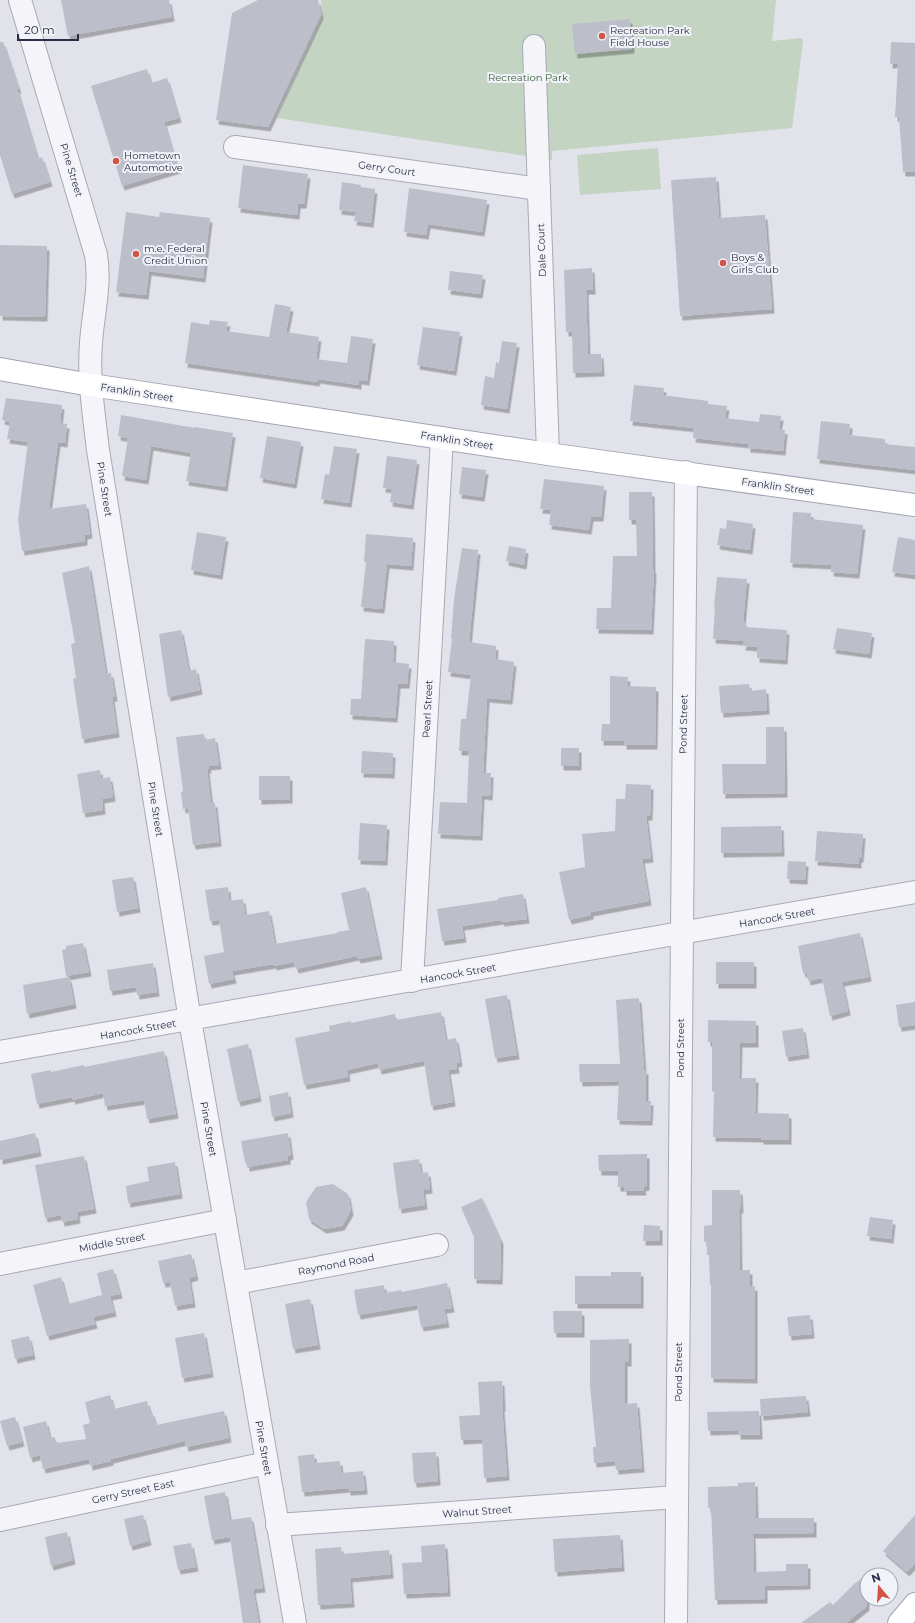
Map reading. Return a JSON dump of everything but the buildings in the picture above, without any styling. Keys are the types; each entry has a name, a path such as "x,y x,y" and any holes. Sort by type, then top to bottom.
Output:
{"main road":[{"name":"Franklin Street","path":"0,369 91,385 548,454 915,505"}],"street":[{"name":"Pine Street","path":"20,0 96,255 98,277 91,344 91,385 98,450 190,1020 295,1623"},
{"name":"Dale Court","path":"534,46 548,454"},
{"name":"Gerry Court","path":"235,147 539,189"},
{"name":"Pearl Street","path":"412,981 442,438"},
{"name":"Pond Street","path":"676,1623 686,472"},
{"name":"Hancock Street","path":"0,1052 190,1020 915,892"},
{"name":"Middle Street","path":"0,1264 225,1220"},
{"name":"Raymond Road","path":"236,1283 437,1245"},
{"name":"Gerry Street East","path":"0,1520 267,1463"},
{"name":"Walnut Street","path":"278,1525 677,1497"}],"green space":[{"name":"Recreation Park","path":"321,0 776,0 772,41 802,38 803,41 792,128 552,151 552,160 277,118 323,16"},
{"path":"658,148 661,189 580,195 577,155"}],"place":[{"name":"Recreation Park Field House","path":"602,36"},
{"name":"Hometown Automotive","path":"116,161"},
{"name":"m.e. Federal Credit Union","path":"136,254"},
{"name":"Boys & Girls Club","path":"723,263"}]}
